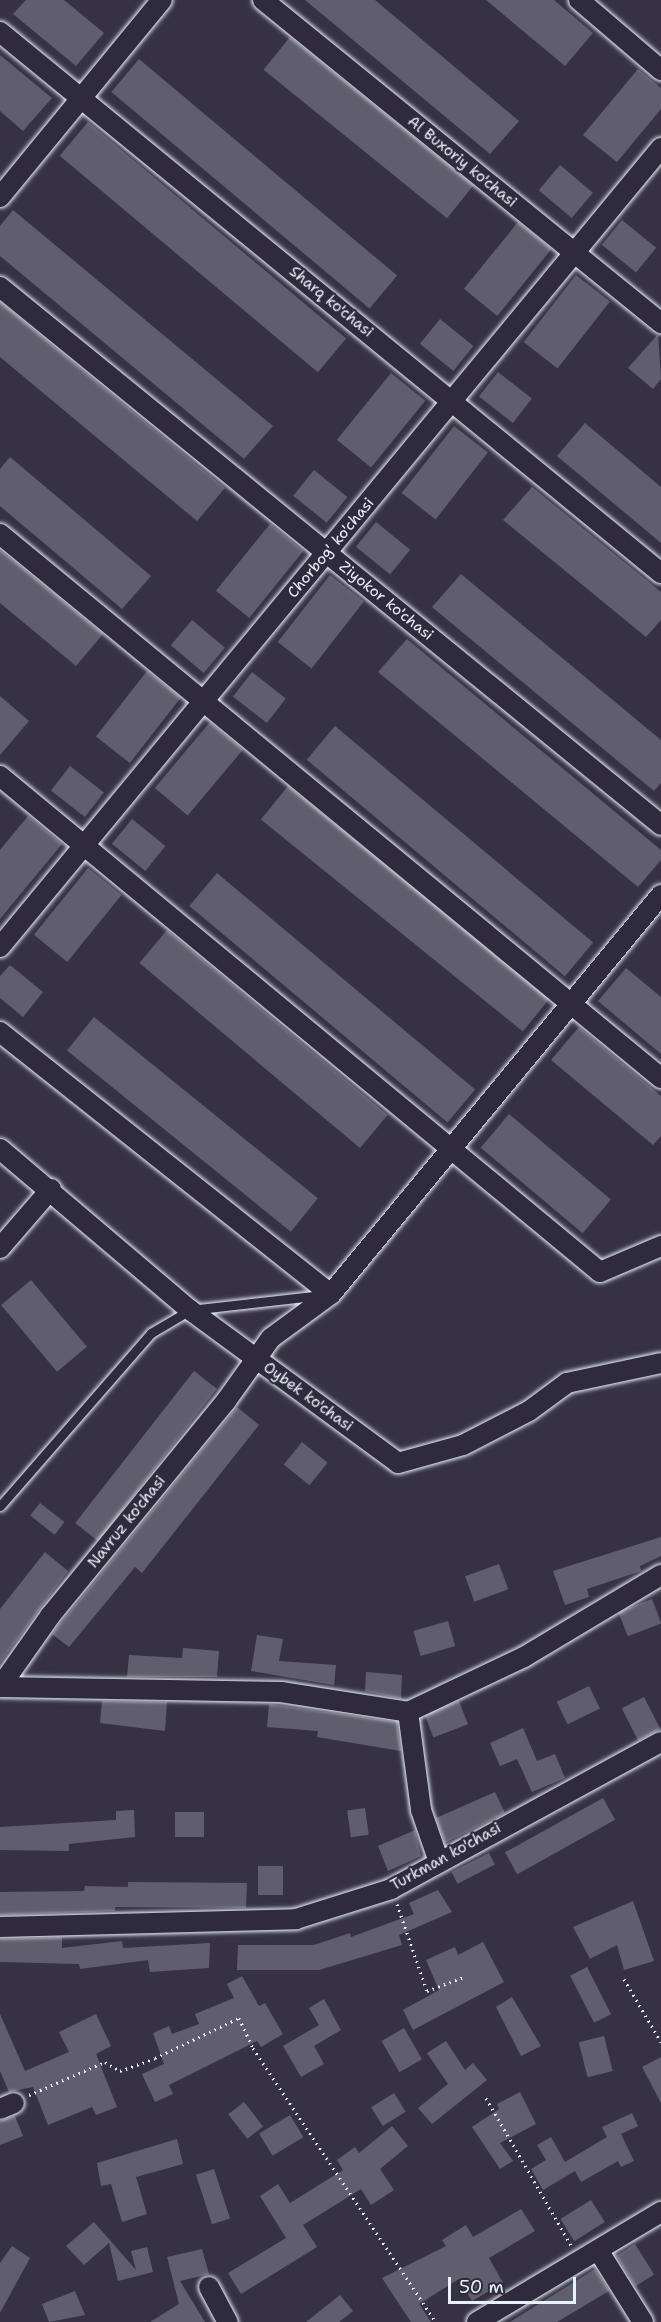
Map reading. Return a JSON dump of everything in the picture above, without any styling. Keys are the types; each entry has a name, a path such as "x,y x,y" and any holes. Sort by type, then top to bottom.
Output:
{"street":[{"path":"0,196 162,0"},
{"name":"Al Buxoriy ko'chasi","path":"263,0 661,323"},
{"path":"579,0 661,70"},
{"name":"Sharq ko'chasi","path":"0,32 79,100 453,400 661,573"},
{"name":"Chorbog' ko'chasi","path":"0,947 661,148"},
{"name":"Ziyokor ko'chasi","path":"0,286 661,825"},
{"path":"0,534 661,1078"},
{"path":"0,776 600,1272 661,1246"},
{"name":"Navruz ko'chasi","path":"0,1687 50,1616 255,1359 295,1317 331,1294 661,895"},
{"path":"0,1032 331,1294"},
{"name":"Oybek ko'chasi","path":"0,1149 51,1189 190,1310 398,1463 463,1445 529,1411 567,1383 661,1363"},
{"path":"0,1248 51,1189"},
{"path":"0,1687 281,1692 408,1712 524,1657 661,1575"},
{"path":"408,1712 421,1810 439,1862"},
{"name":"Turkman ko'chasi","path":"0,1927 296,1919 391,1889 661,1742"},
{"path":"477,2322 661,2212"},
{"path":"598,2250 643,2322"},
{"path":"209,2287 228,2322"}],"lane":[{"path":"0,1506 151,1333 190,1310 331,1294"}],"path":[{"path":"391,1889 427,1991 463,1977"},
{"path":"624,1979 661,2042"},
{"path":"7,2106 105,2062 120,2071 155,2058 239,2018 305,2128 436,2322"},
{"path":"486,2098 580,2260"}],"building":[{"path":"26,0 64,0 104,33 76,66 13,14"},
{"path":"305,0 375,0 519,121 490,154"},
{"path":"486,0 554,0 593,33 565,66"},
{"path":"290,37 473,186 447,218 264,70"},
{"path":"0,55 52,98 23,131 0,111"},
{"path":"139,59 397,276 370,309 111,92"},
{"path":"638,69 661,88 661,109 617,162 583,135"},
{"path":"88,122 346,339 318,372 60,156"},
{"path":"560,165 593,193 572,218 539,190"},
{"path":"13,210 273,426 244,459 0,256 0,226"},
{"path":"622,220 656,248 636,273 602,245"},
{"path":"518,222 551,249 497,316 464,289"},
{"path":"576,275 610,301 558,368 524,342"},
{"path":"0,302 225,488 197,521 0,357"},
{"path":"440,319 473,346 453,371 420,344"},
{"path":"658,334 661,379 653,389 628,368"},
{"path":"498,372 532,398 513,423 479,396"},
{"path":"391,373 425,401 371,468 337,440"},
{"path":"585,423 661,487 661,543 557,456"},
{"path":"454,426 488,452 436,519 402,493"},
{"path":"10,457 151,576 122,609 0,506 0,469"},
{"path":"314,470 347,497 327,523 293,496"},
{"path":"532,487 661,592 661,620 646,637 503,520"},
{"path":"376,522 410,550 390,575 356,547"},
{"path":"270,524 303,551 249,618 216,591"},
{"path":"0,550 103,634 76,666 0,603"},
{"path":"461,574 661,740 661,783 654,791 432,607"},
{"path":"330,575 364,601 312,668 278,642"},
{"path":"192,620 225,648 204,673 171,645"},
{"path":"407,639 661,850 661,860 638,887 378,672"},
{"path":"147,671 181,697 130,763 96,736"},
{"path":"252,672 286,698 267,723 233,696"},
{"path":"0,696 29,721 0,755"},
{"path":"210,722 243,750 188,816 155,788"},
{"path":"335,726 593,943 565,976 307,760"},
{"path":"70,766 104,792 85,817 51,790"},
{"path":"288,786 550,998 523,1031 261,819"},
{"path":"28,816 62,844 0,919 0,850"},
{"path":"132,819 165,846 145,871 112,844"},
{"path":"88,868 121,895 67,962 34,935"},
{"path":"217,873 475,1090 448,1123 189,906"},
{"path":"167,930 388,1115 360,1148 139,963"},
{"path":"10,965 43,992 23,1017 0,998 0,976"},
{"path":"626,968 661,997 661,1054 598,1001"},
{"path":"94,1017 318,1198 291,1232 67,1050"},
{"path":"579,1027 661,1096 661,1136 653,1145 551,1060"},
{"path":"509,1114 611,1199 583,1233 481,1148"},
{"path":"31,1280 87,1347 57,1372 1,1305"},
{"path":"194,1371 217,1389 98,1541 75,1523"},
{"path":"237,1407 259,1425 142,1573 135,1567 69,1647 52,1634"},
{"path":"302,1442 328,1463 309,1485 284,1465"},
{"path":"40,1503 64,1522 55,1535 30,1516"},
{"path":"661,1537 661,1556 640,1566 641,1571 587,1589 589,1597 565,1605 553,1571"},
{"path":"45,1552 68,1571 0,1663 0,1609"},
{"path":"499,1564 508,1589 474,1602 465,1576"},
{"path":"652,1599 661,1623 628,1636 618,1612"},
{"path":"448,1621 455,1646 421,1656 413,1631"},
{"path":"257,1635 283,1639 279,1661 336,1665 334,1685 251,1671"},
{"path":"183,1648 219,1651 217,1677 127,1677 129,1655 182,1658"},
{"path":"366,1672 402,1675 401,1699 365,1691"},
{"path":"589,1686 600,1708 568,1724 557,1702"},
{"path":"644,1697 660,1729 638,1740 622,1708"},
{"path":"102,1701 167,1702 165,1731 100,1723"},
{"path":"459,1701 468,1724 433,1738 424,1714"},
{"path":"269,1704 397,1722 401,1751 317,1737 318,1731 267,1727"},
{"path":"523,1728 537,1761 555,1754 565,1778 532,1792 517,1759 500,1766 490,1743"},
{"path":"495,1792 505,1813 445,1843 436,1818"},
{"path":"603,1798 615,1820 517,1874 505,1852"},
{"path":"365,1808 369,1835 351,1837 347,1811"},
{"path":"134,1810 135,1837 69,1844 69,1851 0,1850 0,1827 116,1820 116,1811"},
{"path":"175,1812 204,1812 204,1837 175,1837"},
{"path":"415,1830 421,1856 388,1871 378,1846"},
{"path":"489,1853 495,1865 457,1884 452,1872"},
{"path":"258,1866 283,1866 283,1895 258,1895"},
{"path":"128,1882 247,1883 246,1908 115,1907 115,1911 0,1915 0,1892 84,1891 85,1886 128,1887"},
{"path":"438,1890 452,1912 399,1935 402,1945 319,1970 237,1970 238,1945 314,1945 350,1933 351,1937 414,1914 409,1903"},
{"path":"633,1901 654,1961 624,1970 617,1945 590,1959 573,1927"},
{"path":"62,1937 62,1948 122,1941 123,1948 210,1943 209,1968 150,1972 148,1960 80,1969 79,1964 0,1962 0,1939"},
{"path":"483,1942 504,1982 413,2030 403,2010 439,1990 426,1960 455,1947 458,1955"},
{"path":"587,1967 611,2014 594,2023 570,1976"},
{"path":"242,1976 259,2006 265,2003 283,2034 261,2047 257,2041 169,2085 173,2094 155,2102 142,2074 164,2064 153,2033 169,2026 172,2034 199,2024 195,2014 234,1998 227,1984"},
{"path":"512,1997 541,2046 521,2056 496,2007"},
{"path":"324,1999 341,2030 314,2046 324,2064 301,2077 283,2046 319,2025 309,2008"},
{"path":"0,2014 25,2071 69,2052 59,2032 96,2014 111,2046 96,2054 117,2107 96,2115 92,2107 48,2125 33,2087 9,2092 0,2071"},
{"path":"404,2028 422,2059 399,2072 381,2041"},
{"path":"604,2036 613,2071 587,2077 579,2042"},
{"path":"446,2041 465,2070 473,2063 487,2080 432,2124 418,2108 448,2084 427,2053"},
{"path":"661,2057 661,2103 642,2067"},
{"path":"520,2092 536,2124 500,2143 513,2161 500,2169 472,2127 499,2109 497,2104"},
{"path":"394,2093 406,2112 383,2126 371,2107"},
{"path":"244,2102 263,2126 247,2139 228,2114"},
{"path":"632,2113 638,2126 621,2134 634,2161 621,2167 618,2161 581,2182 575,2171 543,2190 531,2169 546,2160 537,2145 551,2137 565,2162 607,2137 602,2127"},
{"path":"290,2115 303,2137 273,2156 259,2134"},
{"path":"15,2116 23,2136 0,2145 0,2121"},
{"path":"392,2126 408,2146 380,2169 394,2190 371,2205 361,2189 303,2225 317,2247 241,2294 228,2273 286,2238 260,2196 278,2184 290,2203 343,2170 337,2160 355,2147 359,2153"},
{"path":"177,2139 183,2164 136,2177 147,2214 122,2222 111,2184 101,2186 97,2163"},
{"path":"214,2169 230,2218 212,2224 196,2175"},
{"path":"591,2200 605,2222 574,2241 560,2219"},
{"path":"521,2209 535,2231 489,2258 503,2283 472,2301 459,2279 419,2304 431,2322 411,2322 382,2278 446,2246 442,2240 466,2225 473,2237"},
{"path":"94,2222 136,2270 131,2251 147,2247 153,2272 118,2281 109,2243 84,2265 66,2246"},
{"path":"635,2244 654,2275 635,2286 616,2256"},
{"path":"12,2246 30,2258 0,2313 0,2263"},
{"path":"202,2249 209,2274 180,2281 205,2322 150,2322 179,2304 167,2257"},
{"path":"595,2269 609,2291 557,2322 510,2322"},
{"path":"75,2291 85,2315 49,2322 42,2304"},
{"path":"340,2295 353,2311 339,2322 306,2322"}]}
